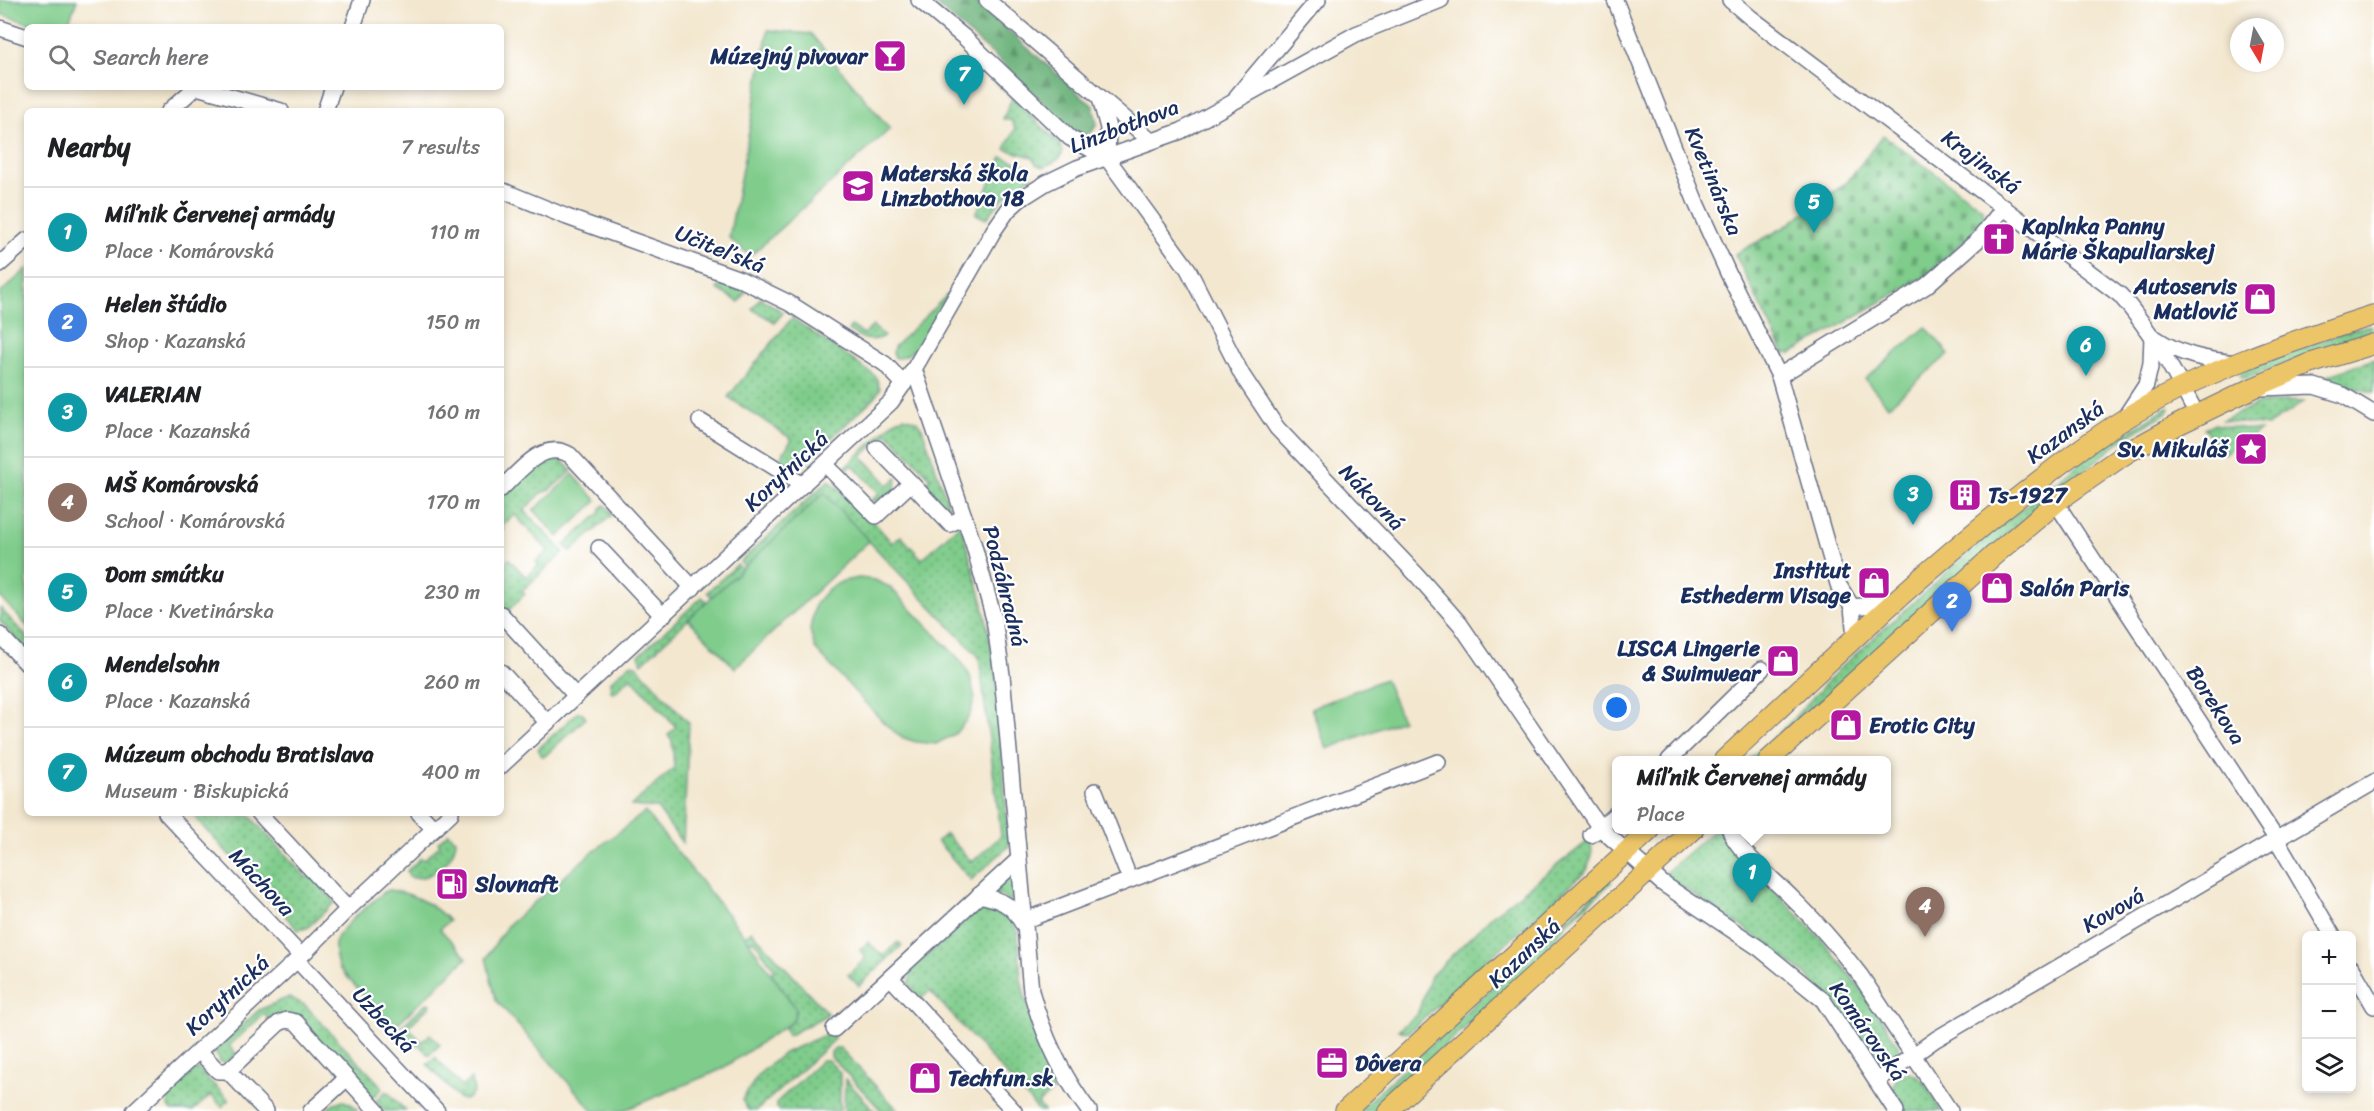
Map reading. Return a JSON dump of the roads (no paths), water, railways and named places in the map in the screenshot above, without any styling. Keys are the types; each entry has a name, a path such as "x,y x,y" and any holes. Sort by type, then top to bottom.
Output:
{"main road":[{"name":"Kazanská","path":"1728,756 1855,637 1987,521 2123,420 2183,388 2241,363 2374,315"},
{"path":"1773,756 1993,556 2056,503 2128,452 2253,388 2320,360 2374,344"},
{"name":"Kazanská","path":"1346,1111 1645,834"},
{"name":"Kazanská","path":"1388,1111 1688,834"}],"street":[{"path":"354,24 362,0"},
{"path":"919,0 974,46 1070,138 1107,158 1108,128 1100,98"},
{"path":"987,0 1151,141"},
{"path":"1234,101 1318,0"},
{"name":"Linzbothova","path":"904,384 976,258 1008,210 1019,200 1046,183 1077,168 1181,131 1356,34 1441,0"},
{"name":"Kvetinárska","path":"1615,0 1697,205 1779,376 1838,584 1852,607 1855,637"},
{"name":"Krajinská","path":"1730,0 2120,295 2152,336 2197,415"},
{"path":"0,28 24,36"},
{"path":"172,108 193,90"},
{"path":"207,90 270,108"},
{"path":"326,108 332,90"},
{"name":"Nákovná","path":"1107,158 1188,269 1242,375 1277,428 1416,574 1460,624 1596,831 1625,852"},
{"name":"Učiteľská","path":"504,190 567,217 750,284 789,303 885,364 904,384"},
{"path":"1779,376 1926,286 1979,239 2004,207"},
{"path":"0,264 24,243"},
{"path":"2152,336 2167,346 2195,357 2241,363"},
{"path":"2123,420 2146,385 2151,363 2152,336"},
{"name":"Podzáhradná","path":"914,369 989,598 999,645 1031,991 1042,1029 1057,1062 1089,1111"},
{"name":"Korytnická","path":"504,763 826,465 891,402 904,384"},
{"path":"2253,388 2314,386 2343,395 2374,414"},
{"path":"700,421 803,485"},
{"path":"877,447 950,524 964,517"},
{"path":"504,486 536,456 547,450 562,451 570,455 693,588"},
{"path":"826,465 876,516 911,483"},
{"name":"Borekova","path":"2056,503 2277,840 2330,931"},
{"path":"599,548 663,616"},
{"path":"1852,607 1893,603"},
{"path":"504,617 576,696"},
{"path":"0,635 24,661"},
{"path":"1673,756 1762,669"},
{"path":"504,675 547,722"},
{"path":"979,895 1005,903 1013,909 1023,924 1438,762"},
{"name":"Kovová","path":"1878,1080 1913,1054 2374,782"},
{"path":"1095,791 1126,870"},
{"name":"Máchova","path":"169,816 299,958"},
{"path":"263,816 348,909"},
{"path":"421,816 434,830"},
{"name":"Korytnická","path":"134,1111 151,1106 199,1051 448,816"},
{"path":"1596,831 1612,817"},
{"name":"Komárovská","path":"1732,834 1736,843 1794,899 1844,955 1950,1111"},
{"name":"Komárovská","path":"1625,852 1662,883 1759,948 1809,986 1823,1000 1878,1080 1896,1111"},
{"path":"834,1029 1019,859"},
{"name":"Uzbecká","path":"299,958 437,1111"},
{"path":"2356,975 2374,1006"},
{"path":"891,978 1014,1111"},
{"path":"199,1051 218,1071 228,1071 279,1023 287,1020 296,1022 377,1111"},
{"path":"228,1071 266,1111"},
{"path":"311,1111 347,1078"}],"place":[{"name":"Múzejný pivovar","path":"890,56"},
{"name":"Múzeum obchodu Bratislava","path":"964,105"},
{"name":"Materská škola Linzbothova 18","path":"858,186"},
{"name":"Dom smútku","path":"1814,233"},
{"name":"Kaplnka Panny Márie Škapuliarskej","path":"1999,239"},
{"name":"Autoservis Matlovič","path":"2260,299"},
{"name":"Mendelsohn","path":"2086,376"},
{"name":"Sv. Mikuláš","path":"2251,449"},
{"name":"Ts-1927","path":"1965,495"},
{"name":"VALERIAN","path":"1913,525"},
{"name":"Institut Esthederm Visage","path":"1874,583"},
{"name":"Salón Paris","path":"1997,588"},
{"name":"Helen štúdio","path":"1952,632"},
{"name":"LISCA Lingerie & Swimwear","path":"1783,661"},
{"name":"Erotic City","path":"1846,725"},
{"name":"Slovnaft","path":"452,884"},
{"name":"Míľnik Červenej armády","path":"1752,903"},
{"name":"MŠ Komárovská","path":"1925,937"},
{"name":"Dôvera","path":"1332,1063"},
{"name":"Techfun.sk","path":"925,1078"}]}
